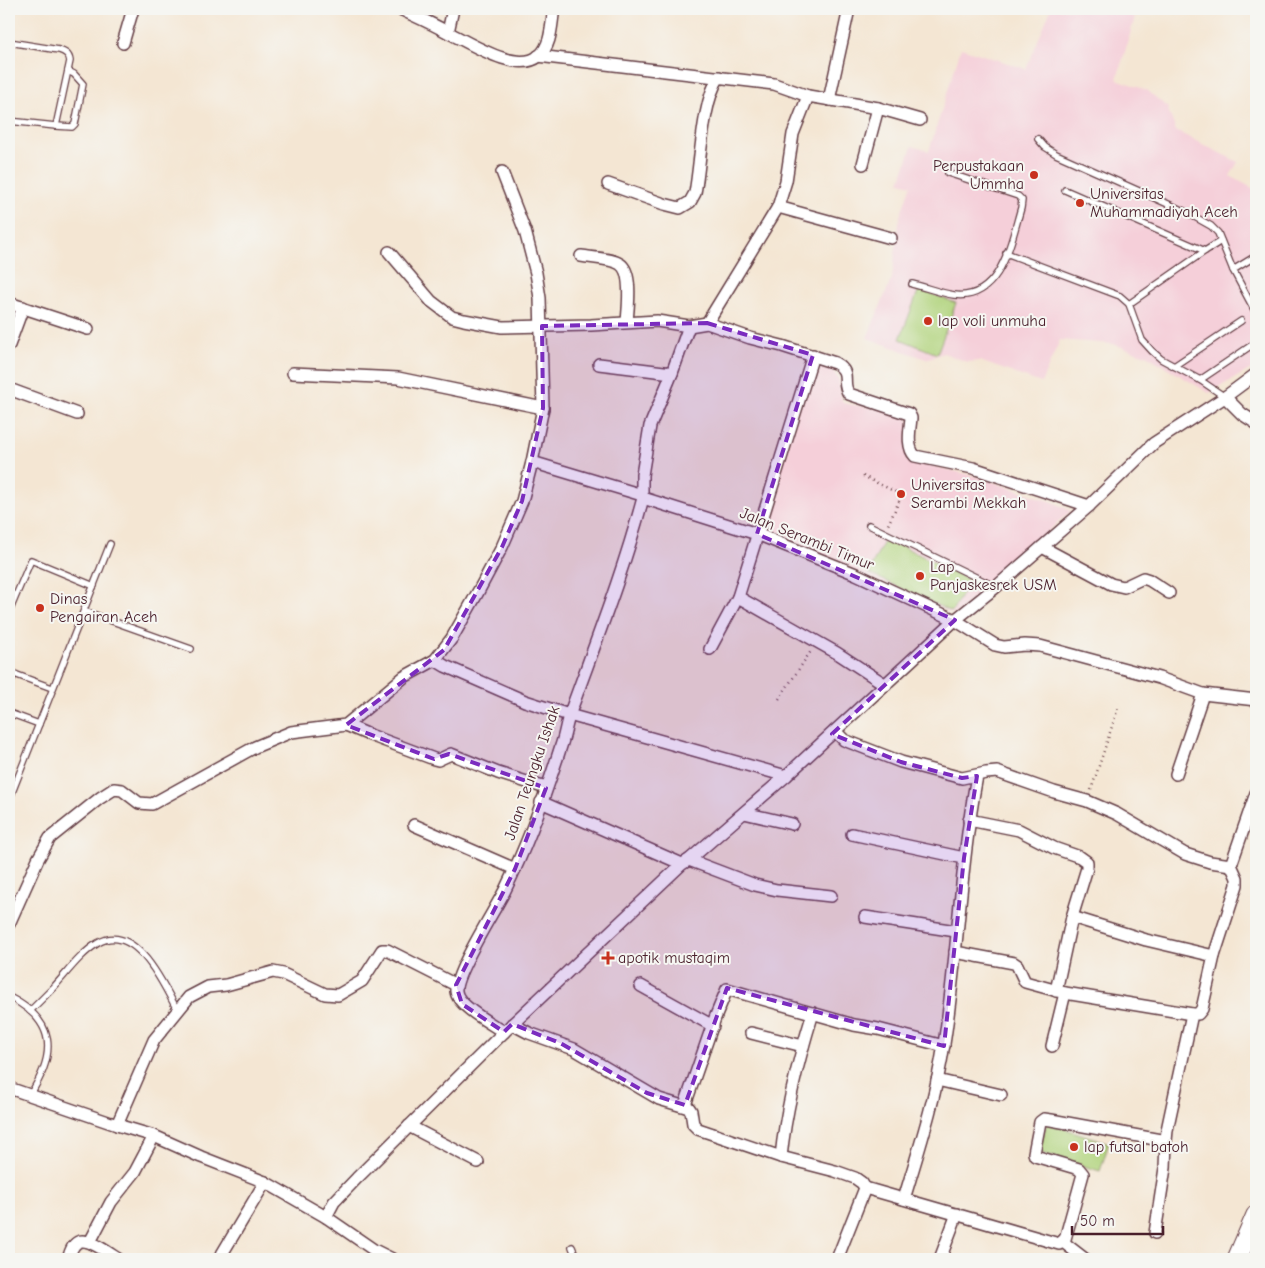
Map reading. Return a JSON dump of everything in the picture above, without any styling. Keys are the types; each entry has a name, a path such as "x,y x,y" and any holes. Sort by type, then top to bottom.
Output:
{"highway":[{"path":"1237,1259 1256,1215"},
{"path":"1251,1259 1256,1247"}],"street":[{"path":"123,42 132,9"},
{"path":"400,9 483,51 512,60 527,61 538,56 546,48 550,36 554,9"},
{"path":"448,32 453,9"},
{"path":"829,100 847,9"},
{"path":"538,56 774,84 808,96 878,108 920,120"},
{"path":"608,184 680,208 690,202 695,193 712,88 719,77"},
{"path":"706,323 778,207 786,182 793,134 808,96"},
{"path":"863,164 878,108"},
{"path":"346,725 404,677 435,660 452,638 502,547 522,501 543,408 542,326 540,298 525,232 502,172"},
{"path":"778,207 891,238"},
{"path":"389,252 426,296 452,316 502,327 591,326 657,321 688,326 706,323 813,356 842,367 846,372 846,391 849,394 909,414 911,418 910,447 911,452 915,456 973,468 1089,506"},
{"path":"581,256 620,264 624,269 627,275 628,289 627,322"},
{"path":"9,302 88,329"},
{"path":"9,345 23,307"},
{"name":"Jalan Teungku Ishak","path":"456,985 515,869 562,745 569,715 618,583 642,497 642,475 649,431 688,326"},
{"path":"710,649 738,596 813,356"},
{"path":"599,364 672,373"},
{"path":"293,373 398,378 543,408"},
{"path":"326,1217 334,1202 357,1178 508,1028 686,862 786,776 955,620 1089,506 1154,443 1256,374"},
{"path":"9,389 77,414"},
{"path":"1224,397 1242,414 1256,423"},
{"name":"Jalan Serambi Timur","path":"532,462 757,534 856,574 955,620 988,642 1004,647 1040,646 1159,678 1203,694 1256,700"},
{"path":"1042,547 1111,584 1124,587 1143,578 1169,593"},
{"path":"738,596 823,645 886,685"},
{"path":"435,660 524,701 786,776"},
{"path":"1176,774 1203,694"},
{"path":"9,924 38,859 50,838 100,798 114,789 122,790 139,803 152,804 255,747 291,732 346,725 434,760 451,754 498,773 546,788"},
{"path":"835,731 844,740 886,757 962,778 997,772 1054,792 1087,801 1117,814 1185,854 1210,862 1231,865"},
{"path":"904,1199 937,1080 944,1046 964,858 977,776"},
{"path":"955,952 1014,963 1026,982 1061,992 1198,1014 1202,1009 1214,956 1237,885 1237,878 1231,865 1256,793"},
{"path":"541,802 686,862 777,890 831,896"},
{"path":"744,813 792,824"},
{"path":"969,820 1019,830 1054,848 1085,860 1087,868 1072,917 1052,1046"},
{"path":"414,825 515,869"},
{"path":"852,834 964,858"},
{"path":"865,917 956,931"},
{"path":"1072,917 1137,937 1214,956"},
{"path":"118,1125 154,1040 189,997 208,987 226,985 273,972 283,974 325,994 338,994 362,981 382,950 387,950 456,985 457,996 462,1004 508,1028 529,1033 574,1049 612,1070 647,1093 659,1099 685,1106 692,1111 695,1127 781,1157 812,1164 855,1178 865,1188 1056,1244 1063,1242"},
{"path":"641,986 713,1026"},
{"path":"685,1106 713,1026 726,992 730,988 813,1013 944,1046"},
{"path":"781,1157 789,1098 802,1046 813,1013"},
{"path":"1155,1233 1165,1168 1166,1130 1192,1014"},
{"path":"751,1033 802,1046"},
{"path":"937,1080 1001,1094"},
{"path":"9,1088 154,1136 265,1182 326,1217 371,1254 392,1259"},
{"path":"1063,1242 1083,1174 1079,1169 1035,1156 1040,1122 1044,1119 1051,1120 1166,1141"},
{"path":"409,1126 478,1162"},
{"path":"90,1242 111,1202 135,1172 154,1136"},
{"path":"219,1259 265,1182"},
{"path":"837,1259 865,1188"},
{"path":"940,1259 957,1214"},
{"path":"68,1259 77,1242 84,1240 118,1259"},
{"path":"1063,1242 1085,1259"}],"lane":[{"path":"9,42 64,52 69,56 70,61 56,126"},
{"path":"9,121 72,128 75,124 83,84 74,74 68,71"},
{"path":"1038,139 1045,147 1056,154 1186,212 1211,226 1218,233 1233,270 1256,313"},
{"path":"912,284 955,295 968,294 988,284 996,277 1021,208 1022,200 1018,196 948,173"},
{"path":"1065,190 1205,251"},
{"path":"1129,304 1222,241"},
{"path":"1006,253 1120,296 1129,304 1142,340 1156,355 1200,380 1224,397"},
{"path":"1233,270 1256,256"},
{"path":"1174,366 1241,321"},
{"path":"1200,380 1252,345"},
{"path":"869,525 996,587"},
{"path":"9,800 110,544"},
{"path":"9,612 30,560 94,586"},
{"path":"84,611 191,649"},
{"path":"9,687 11,672 52,688"},
{"path":"9,713 39,724"},
{"path":"30,1011 79,958 104,940 113,939 130,943 143,953 168,991 177,1010"},
{"path":"9,998 30,1011 44,1026 48,1053 45,1067 30,1095"},
{"path":"572,1247 577,1259"}],"path":[{"path":"862,476 902,495 885,533"},
{"path":"779,699 812,650 823,645"},
{"path":"1087,801 1118,708"}],"highlighted area":[{"path":"707,323 813,355 757,534 955,620 832,734 901,762 962,778 977,776 964,858 944,1046 727,988 685,1105 647,1093 560,1043 512,1024 504,1032 462,1004 456,985 515,869 546,788 449,754 434,759 346,725 444,650 502,547 522,501 543,408 542,326"}],"shaded area":[{"name":"Universitas Muhammadiyah Aceh","path":"1051,9 1116,9 1135,17 1117,79 1148,91 1167,107 1176,131 1238,162 1230,176 1256,190 1256,366 1209,393 1146,355 1113,344 1060,340 1041,383 980,361 967,362 944,353 926,359 867,338 892,278 900,216 911,185 900,182 912,146 929,151 961,48 1026,69"},
{"name":"Universitas Serambi Mekkah","path":"812,363 831,368 839,380 842,401 847,404 893,410 909,419 906,457 908,460 979,477 1053,502 1071,511 955,615 759,531"}],"green space":[{"name":"lap voli unmuha","path":"919,289 956,303 937,354 900,339"},
{"name":"Lap Panjaskesrek USM","path":"886,538 970,580 952,612 868,573"},
{"name":"lap futsal batoh","path":"1047,1123 1109,1143 1100,1171 1038,1152"}],"place":[{"name":"Perpustakaan Ummha","path":"1034,175"},
{"name":"Universitas Muhammadiyah Aceh","path":"1080,203"},
{"name":"lap voli unmuha","path":"928,321"},
{"name":"Universitas Serambi Mekkah","path":"901,494"},
{"name":"Lap Panjaskesrek USM","path":"920,576"},
{"name":"Dinas Pengairan Aceh","path":"40,608"},
{"name":"apotik mustaqim","path":"608,958"},
{"name":"lap futsal batoh","path":"1074,1147"}]}
